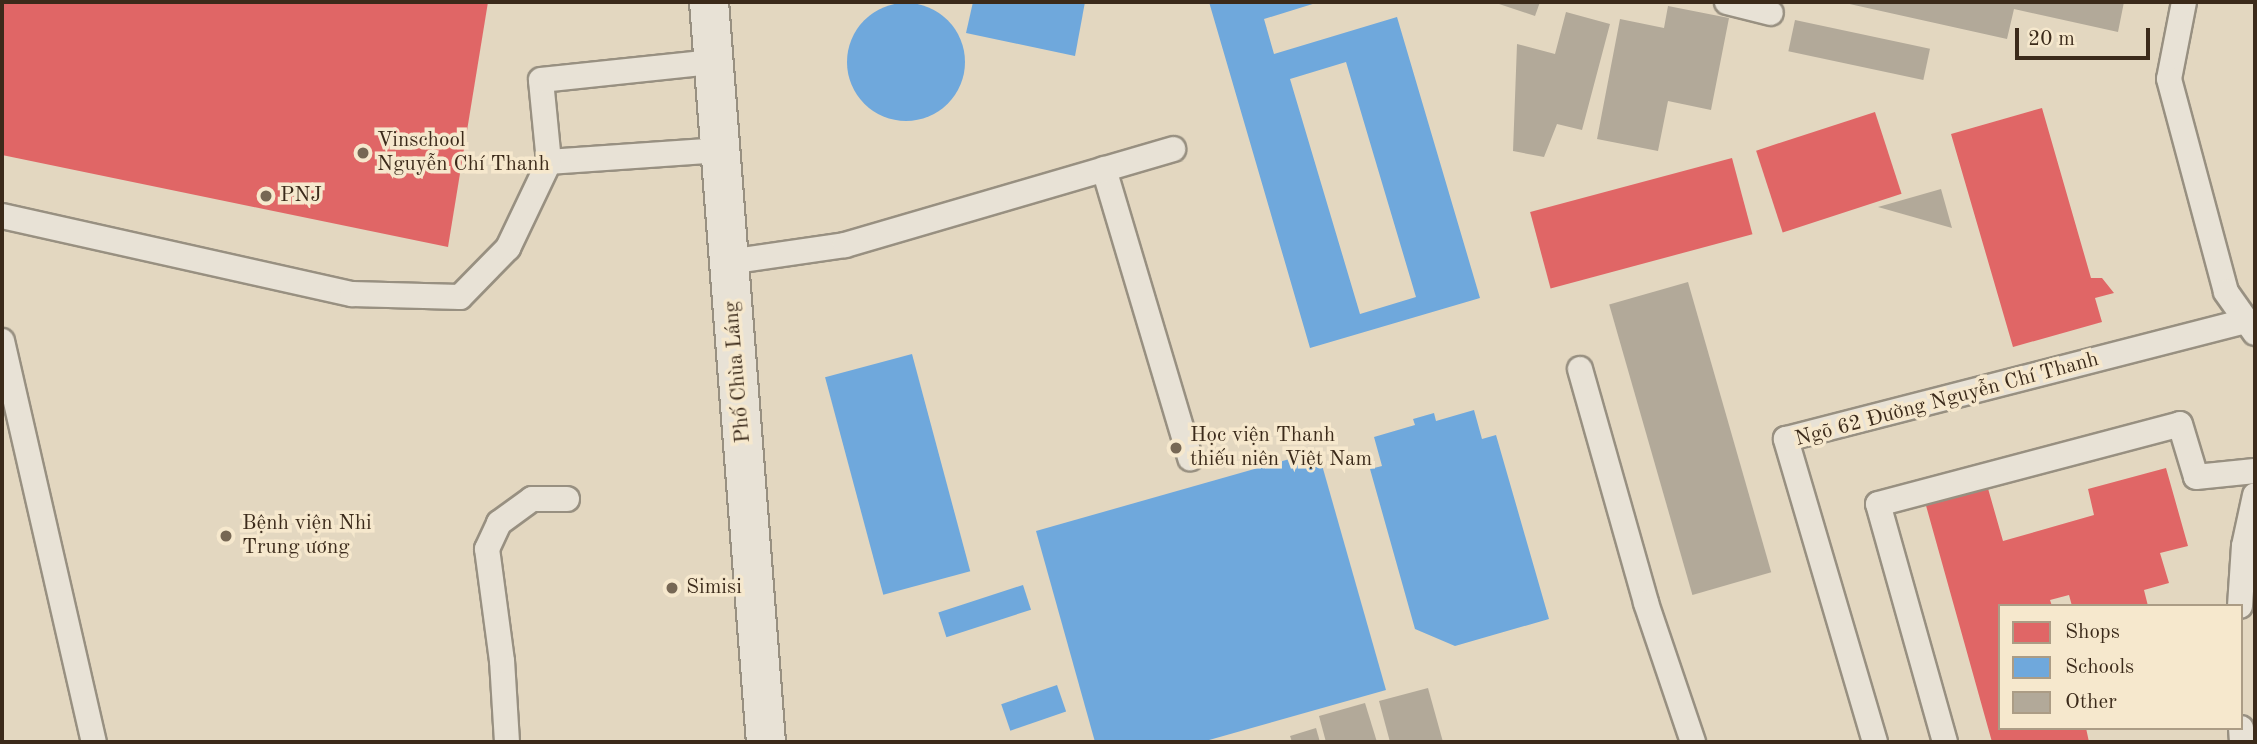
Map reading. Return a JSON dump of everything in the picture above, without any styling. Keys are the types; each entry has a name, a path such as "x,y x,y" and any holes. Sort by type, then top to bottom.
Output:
{"street":[{"name":"Phố Chùa Láng","path":"709,2 766,742"}],"lane":[{"path":"1727,2 1771,13"},
{"name":"Ngõ 62 Đường Nguyễn Chí Thanh","path":"1875,742 1786,439 2251,328 2226,292 2169,79 2184,2"},
{"path":"2,216 352,294 460,297 508,248 549,162 541,80 713,62"},
{"path":"729,262 845,245 1173,149"},
{"path":"549,162 720,150"},
{"path":"1104,169 1190,458"},
{"path":"2,341 94,742"},
{"path":"1580,369 1646,603 1693,742"},
{"path":"1945,742 1878,504 2180,424 2196,477 2255,471"},
{"path":"2240,604 2244,546 2255,495"},
{"path":"507,742 502,661 487,550 499,523 532,499 567,499"}],"building: Shops":[{"path":"2,2 488,2 448,247 2,155"},
{"path":"2042,108 2091,278 2102,278 2114,293 2095,298 2102,322 2013,347 1951,134"},
{"path":"1875,112 1902,194 1783,232 1756,151"},
{"path":"1732,158 1752,234 1551,288 1530,212"},
{"path":"2166,468 2188,546 2160,553 2169,583 2144,590 2148,604 2071,604 2069,595 2050,600 2051,604 1998,604 1998,730 2086,730 2089,742 1992,742 1925,502 1987,485 2003,541 2094,515 2088,489"}],"building: Schools":[{"path":"973,2 1085,2 1075,56 966,33"},
{"path":"1209,2 1319,2 1264,19 1274,54 1397,17 1480,298 1310,348","holes":["1346,62 1416,297 1360,314 1290,79"]},
{"path":"906,3 929,7 948,20 961,39 965,62 961,85 948,104 929,117 906,121 883,117 864,104 851,85 847,62 851,39 864,20 883,7"},
{"path":"912,354 970,571 883,595 825,377"},
{"path":"1474,410 1482,439 1496,435 1549,619 1455,646 1415,629 1370,469 1382,466 1374,437 1415,425 1413,419 1434,413 1436,421"},
{"path":"1318,451 1386,690 1202,742 1095,742 1036,531"},
{"path":"1023,585 1031,610 946,637 938,613"},
{"path":"1057,685 1066,711 1010,731 1001,704"}],"building: Other":[{"path":"1493,2 1540,2 1535,16"},
{"path":"2124,2 2118,32 2014,9 2007,39 1845,3"},
{"path":"1668,6 1729,18 1711,110 1668,101 1658,151 1597,139 1620,19 1664,28"},
{"path":"1566,12 1610,24 1582,130 1557,124 1544,157 1513,151 1517,44 1555,54"},
{"path":"1795,20 1930,49 1923,80 1788,51"},
{"path":"1941,189 1952,228 1878,207"},
{"path":"1688,282 1771,572 1692,595 1609,305"},
{"path":"1428,688 1443,742 1390,742 1379,701"},
{"path":"1365,703 1377,742 1326,742 1319,716"},
{"path":"1316,728 1320,742 1292,742 1290,736"}],"place":[{"name":"Vinschool Nguyễn Chí Thanh","path":"363,153"},
{"name":"PNJ","path":"266,196"},
{"name":"Học viện Thanh thiếu niên Việt Nam","path":"1176,448"},
{"name":"Bệnh viện Nhi Trung ương","path":"226,536"},
{"name":"Simisi","path":"672,588"}]}
